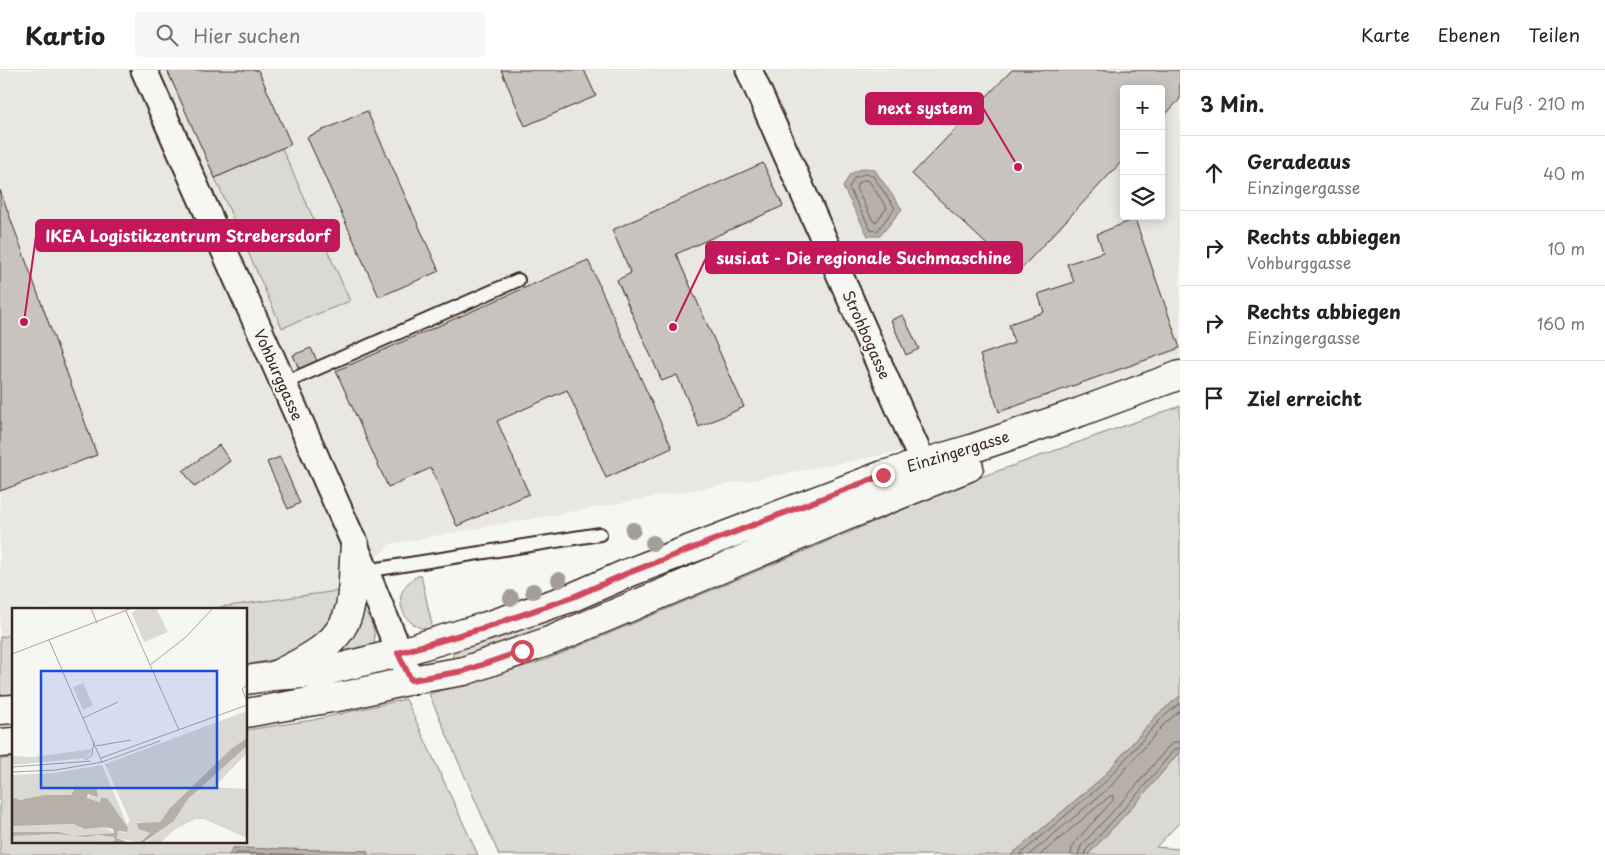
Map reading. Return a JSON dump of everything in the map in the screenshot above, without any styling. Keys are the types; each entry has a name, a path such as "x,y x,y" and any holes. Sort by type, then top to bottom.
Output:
{"main road":[{"name":"Einzingergasse","path":"274,676 318,673 398,653 484,628 573,597 628,573 848,488 922,463 972,449 1180,375"},
{"name":"Einzingergasse","path":"248,713 349,695 411,680 464,671 537,645 938,478 1180,391"},
{"path":"248,680 274,676 307,659 319,652 340,632 350,608 355,545"}],"street":[{"name":"Vohburggasse","path":"144,70 355,545 398,653 411,680"},
{"name":"Strohbogasse","path":"749,70 922,463"}],"lane":[{"path":"282,384 518,280"},
{"path":"366,571 600,534"}],"shaded area":[{"path":"0,70 1180,70 1180,359 945,443 789,473 390,544 344,590 214,608 12,608 12,635 0,637"},
{"path":"282,148 350,301 282,328 215,178"},
{"path":"1180,406 1180,696 1157,715 1102,778 1011,855 499,855 429,694 546,660 978,478"},
{"path":"926,477 453,666 453,648 749,535"},
{"path":"421,575 433,630 421,628 412,623 405,616 402,607 401,598 404,589 410,581"},
{"path":"344,590 343,608 301,654 248,665 248,608 214,608"},
{"path":"362,609 373,627 375,638 373,648 320,660"},
{"path":"12,635 12,694 0,695 0,637"},
{"path":"406,699 478,855 368,855 367,851 233,848 229,855 0,855 0,759 12,758 12,842 248,842 248,730 313,720"},
{"path":"1180,751 1180,822 1156,847 1180,849 1180,855 1088,855 1144,794"}],"water":[{"path":"864,168 874,169 902,209 880,236 868,236 843,187 850,174"},
{"path":"1180,696 1180,751 1144,794 1088,855 1011,855 1102,778 1157,715"},
{"path":"233,848 367,851 368,855 229,855"}],"building":[{"path":"167,70 258,70 291,144 215,178"},
{"path":"501,70 584,70 596,96 525,126"},
{"path":"1012,70 1180,70 1180,99 1165,115 1165,85 1120,85 1120,163 1017,273 912,174"},
{"path":"367,111 439,271 379,297 307,137"},
{"path":"763,163 783,206 676,254 744,407 699,427 677,375 662,381 617,280 631,273 612,230"},
{"path":"0,190 97,455 0,491"},
{"path":"1135,220 1180,348 999,412 980,355 1014,343 1009,324 1044,312 1038,294 1074,282 1067,264 1103,252 1097,234"},
{"path":"588,260 672,448 606,478 567,390 497,421 529,494 457,526 431,468 388,487 336,371"},
{"path":"903,315 919,349 906,355 891,320"},
{"path":"311,348 317,361 299,369 293,355"},
{"path":"219,445 230,461 195,487 183,471"},
{"path":"280,457 300,503 288,509 267,462"}],"place":[{"name":"next system","path":"1018,167"},
{"name":"IKEA Logistikzentrum Strebersdorf","path":"24,322"},
{"name":"susi.at - Die regionale Suchmaschine","path":"673,327"}],"route":[{"path":"522,651 464,671 411,680 398,653 484,628 573,597 628,573 883,475"}]}
